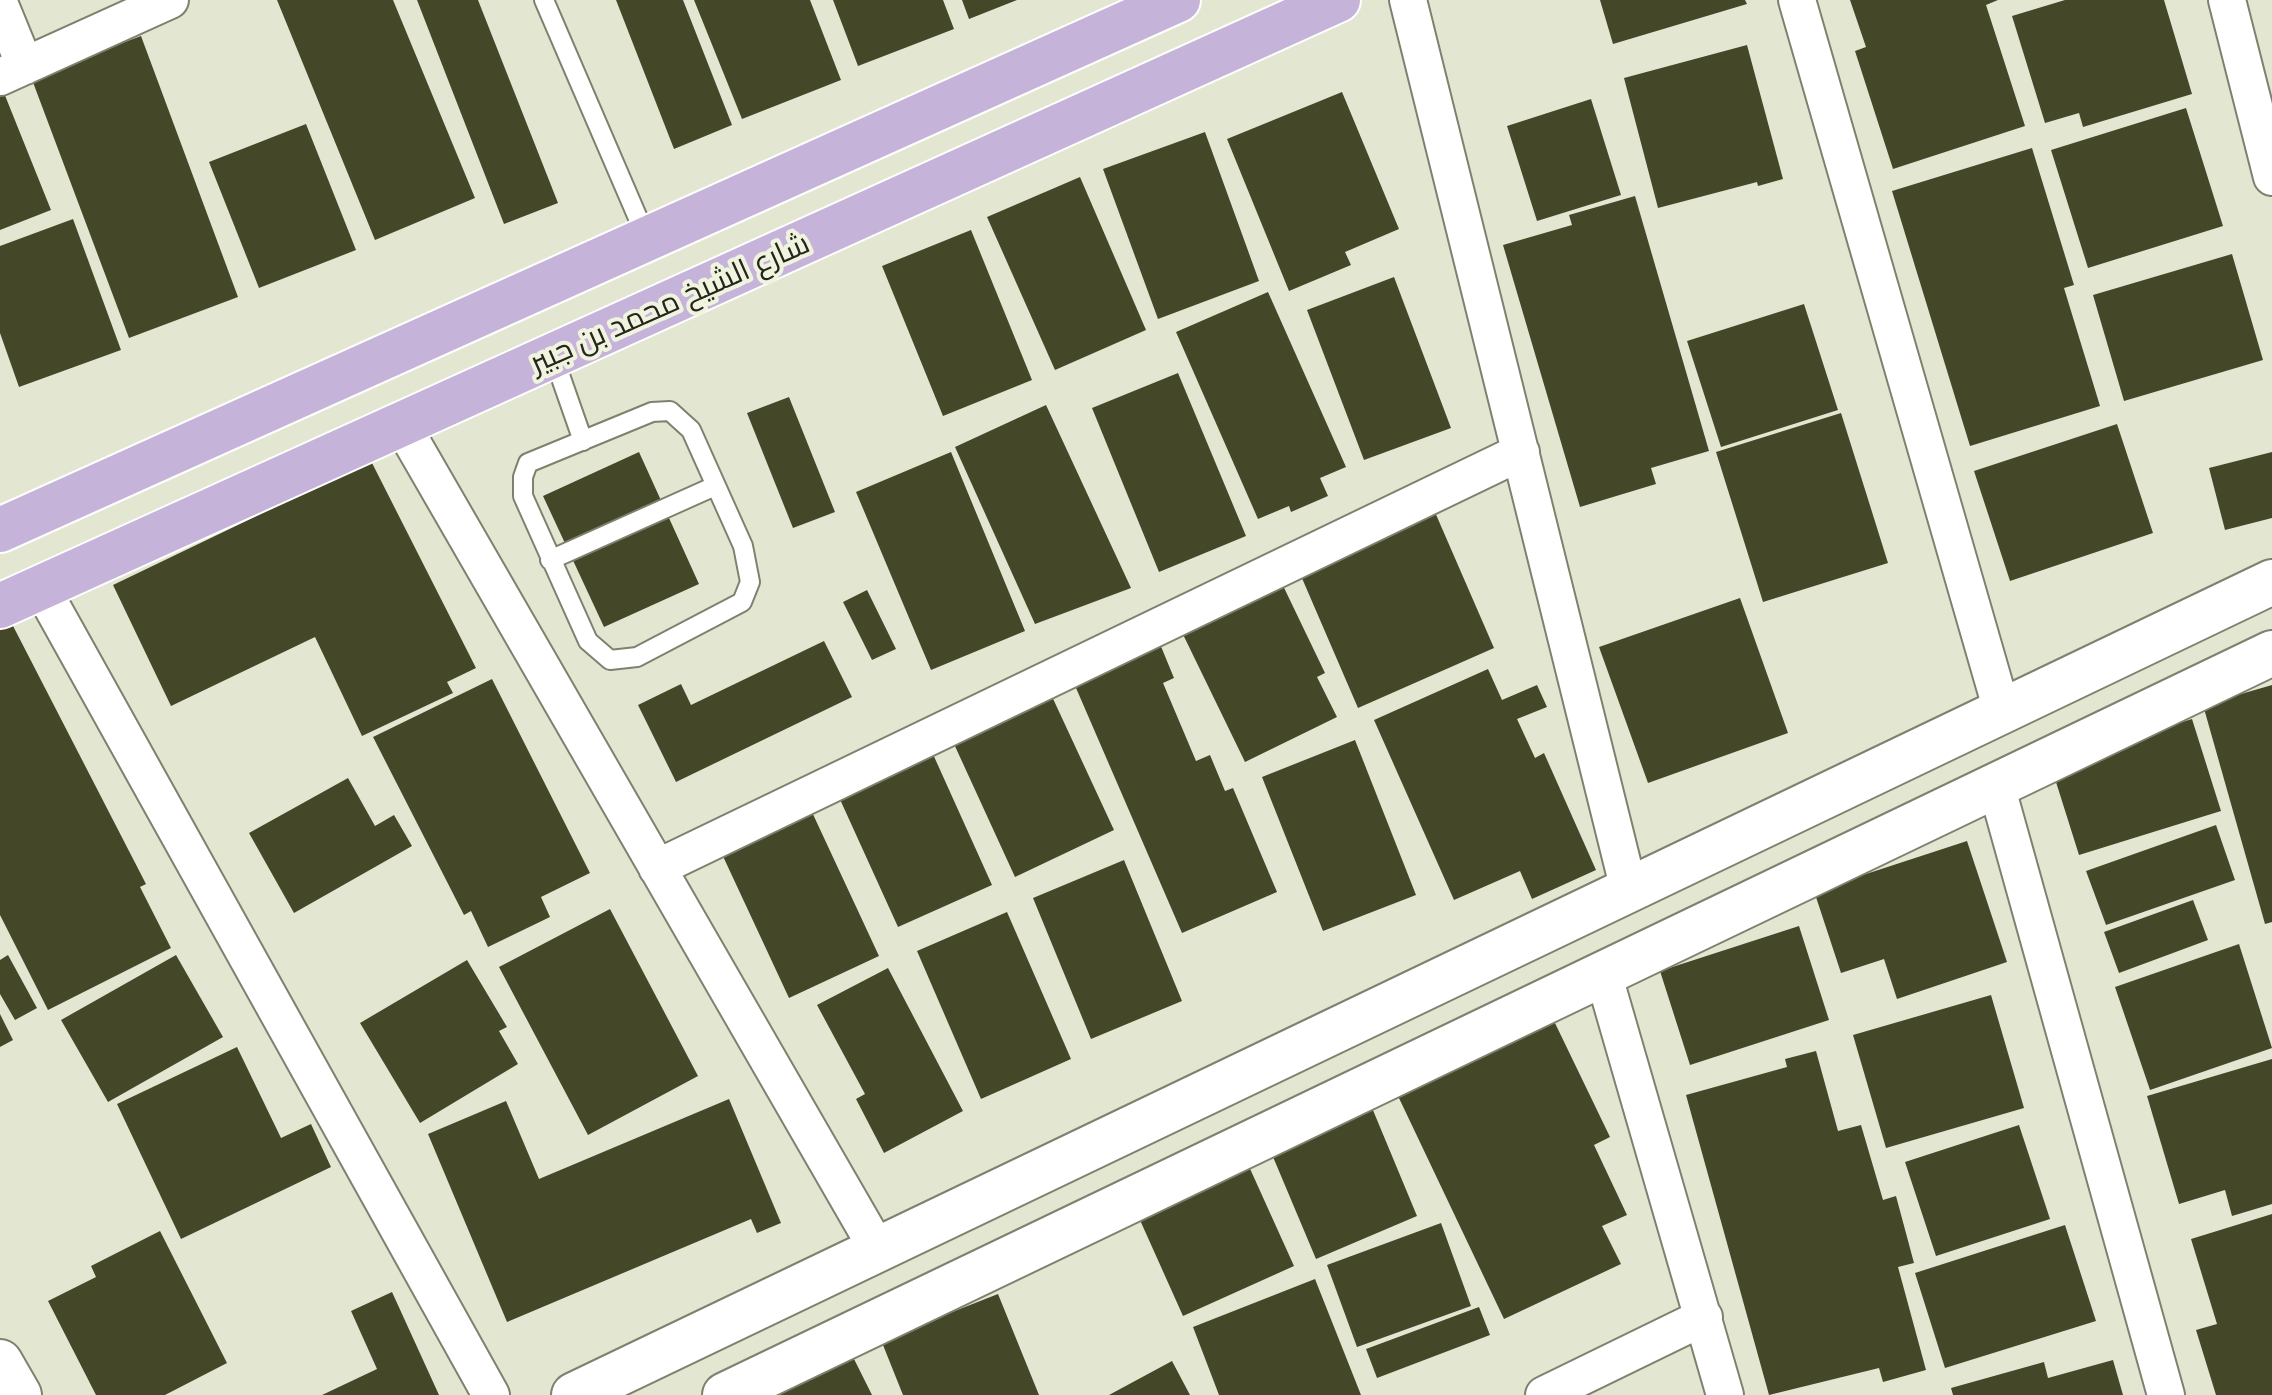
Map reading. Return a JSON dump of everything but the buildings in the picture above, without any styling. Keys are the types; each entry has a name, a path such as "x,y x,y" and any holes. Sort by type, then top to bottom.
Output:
{"main road":[{"path":"0,530 1178,0"},
{"name":"شارع الشيخ محمد بن جبير","path":"0,606 554,358 1338,0"}],"street":[{"path":"0,5 12,71 170,0"},
{"path":"1408,0 1629,890"},
{"path":"1797,0 2002,711"},
{"path":"2227,0 2272,177"},
{"path":"402,425 878,1250"},
{"path":"657,868 1521,452"},
{"path":"574,1395 2272,582"},
{"path":"41,587 491,1395"},
{"path":"725,1395 2272,653"},
{"path":"1996,785 2166,1395"},
{"path":"1603,973 1725,1395"},
{"path":"1544,1395 1704,1317"},
{"path":"0,1362 19,1395"}],"lane":[{"path":"544,0 647,239"},
{"path":"554,358 583,441"},
{"path":"670,411 691,430 715,486 743,546 750,582 742,602 637,657 610,660 588,641 523,496 523,477 528,463 652,412 670,411"},
{"path":"550,560 715,486"}]}
